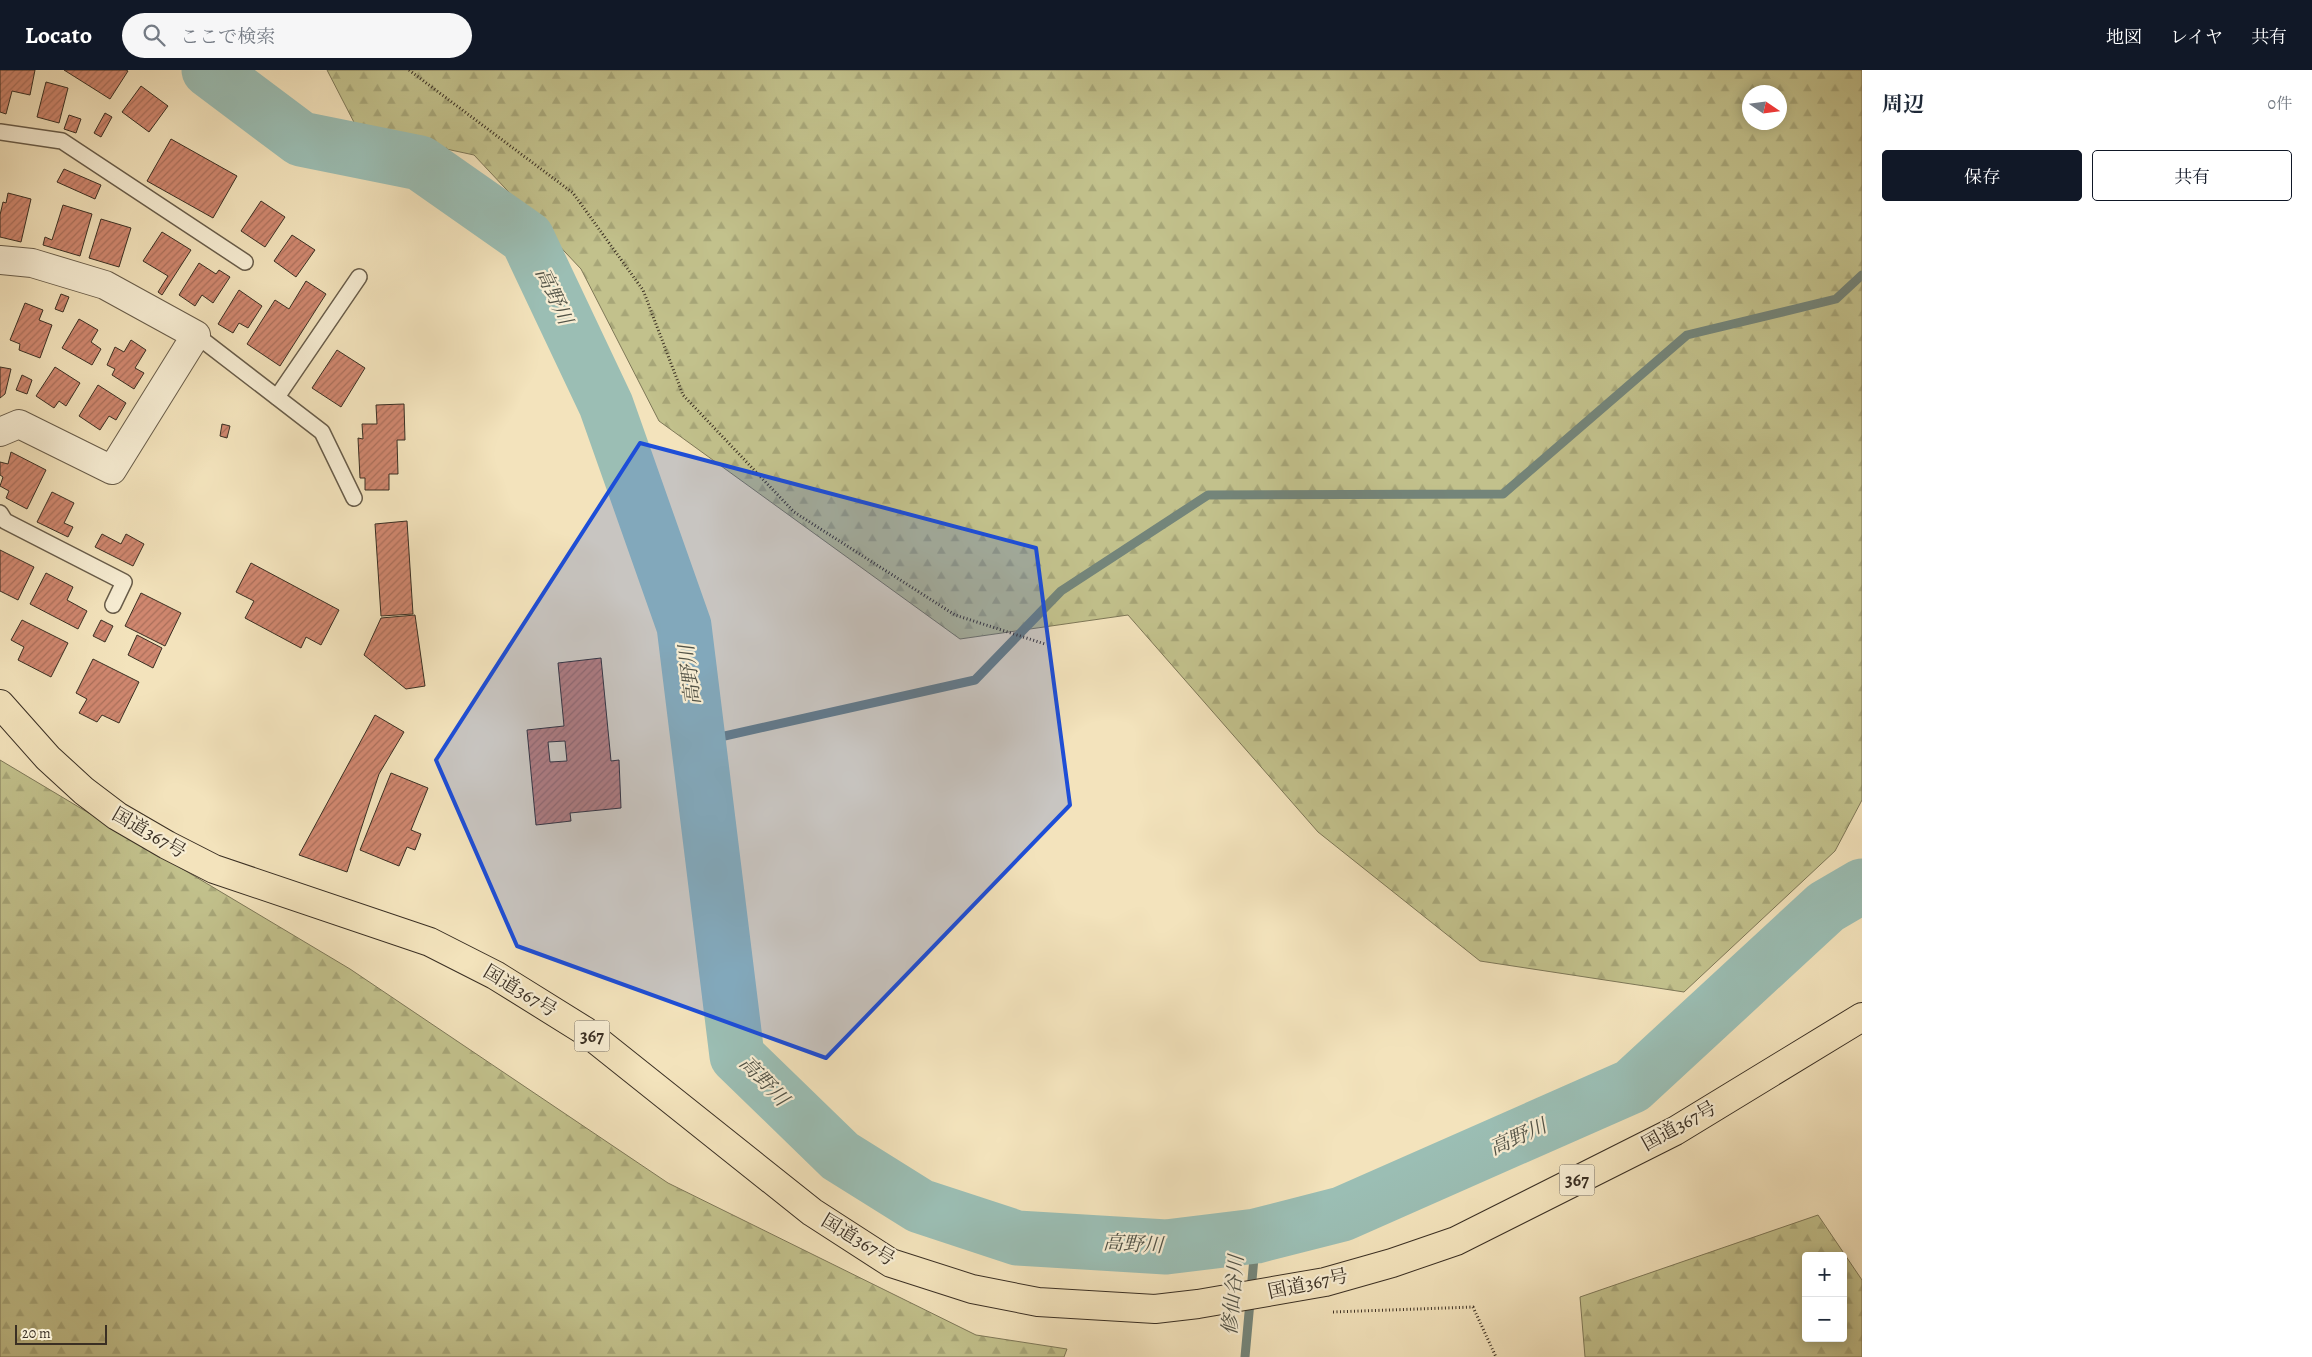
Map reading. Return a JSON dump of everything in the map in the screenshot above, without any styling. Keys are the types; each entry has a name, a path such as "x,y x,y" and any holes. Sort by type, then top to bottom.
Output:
{"highway":[{"name":"国道367号","path":"0,704 48,758 84,791 117,816 167,845 214,869 430,942 496,975 585,1031 812,1212 891,1263 972,1289 1038,1302 1155,1309 1258,1295 1326,1282 1392,1263 1456,1241 1675,1131 1862,1017"}],"street":[{"path":"0,260 32,263 105,285 196,335 112,470 19,424 0,432"}],"lane":[{"path":"0,132 62,141 244,262"},
{"path":"276,397 359,277"},
{"path":"196,335 322,432 354,498"},
{"path":"0,513 5,521 124,582 113,605"}],"path":[{"path":"409,70 574,193 643,290 683,395 794,512 955,615 1045,644"},
{"path":"1328,1312 1473,1307 1496,1357"}],"highlighted area":[{"path":"640,443 1036,548 1070,805 826,1058 517,946 436,760"}],"green space":[{"path":"327,70 1862,70 1862,800 1835,851 1684,992 1480,961 1318,832 1128,615 960,639 659,421 581,269 474,155 358,130"},
{"path":"0,760 350,969 668,1183 976,1335 1067,1349 1064,1357 0,1357"},
{"path":"1818,1215 1843,1252 1802,1252 1802,1342 1847,1342 1847,1258 1862,1280 1862,1357 1585,1357 1580,1297"}],"building":[{"path":"0,70 35,70 30,95 12,91 6,114 0,112"},
{"path":"64,70 126,70 128,71 110,99"},
{"path":"46,82 68,88 59,123 37,117"},
{"path":"141,86 168,106 149,132 122,112"},
{"path":"105,113 112,117 101,137 94,133"},
{"path":"69,115 81,119 76,133 64,129"},
{"path":"171,139 237,176 213,218 147,181"},
{"path":"64,169 101,185 95,199 57,182"},
{"path":"8,193 31,199 21,242 0,237 0,215 3,202 6,203"},
{"path":"261,201 285,217 265,247 241,231"},
{"path":"63,205 92,214 80,256 43,245 45,237 52,240"},
{"path":"101,219 131,228 119,267 89,258"},
{"path":"162,232 191,250 162,295 158,292 168,276 143,261"},
{"path":"292,235 315,250 296,277 274,261"},
{"path":"199,263 216,274 219,270 230,277 213,303 202,295 195,306 179,295"},
{"path":"306,281 326,294 280,366 247,344 275,300 289,309"},
{"path":"239,290 262,306 248,328 239,323 233,333 218,324"},
{"path":"61,294 69,297 63,312 55,309"},
{"path":"25,303 43,310 39,320 52,325 40,358 19,350 20,344 10,340"},
{"path":"79,319 98,330 91,342 101,349 92,365 62,348"},
{"path":"131,340 146,350 135,368 144,373 134,389 112,375 115,369 107,365 115,347 124,352"},
{"path":"337,350 365,368 341,407 312,388"},
{"path":"0,367 11,369 5,394 0,398"},
{"path":"55,367 80,383 66,406 59,401 54,408 36,396"},
{"path":"22,375 32,380 27,394 16,390"},
{"path":"98,385 126,403 116,420 109,416 100,430 79,416"},
{"path":"404,404 405,440 397,440 398,474 389,474 389,490 365,490 365,478 360,478 358,438 363,439 362,424 377,424 376,405"},
{"path":"222,424 230,426 227,438 220,436"},
{"path":"11,452 46,470 27,509 6,498 9,491 0,486 3,477 0,475 0,462 8,464"},
{"path":"52,492 74,503 64,523 73,527 68,537 37,522"},
{"path":"407,521 413,614 381,616 375,524"},
{"path":"102,534 121,544 126,534 144,544 133,566 95,547"},
{"path":"0,550 34,567 18,600 0,591"},
{"path":"251,563 339,610 321,645 306,637 301,648 245,618 254,601 236,592"},
{"path":"46,573 73,587 67,600 87,611 78,629 30,604"},
{"path":"141,593 181,613 165,646 125,626"},
{"path":"415,615 425,686 406,689 364,655 381,618"},
{"path":"22,620 68,643 51,677 18,660 24,647 11,640"},
{"path":"101,620 113,626 105,642 93,636"},
{"path":"137,635 162,648 153,668 128,655"},
{"path":"601,658 611,761 619,760 621,808 570,813 571,821 536,825 527,730 564,726 558,663","holes":["565,741 567,761 550,762 548,742"]},
{"path":"93,659 139,682 119,723 102,715 97,722 79,713 87,699 76,693"},
{"path":"375,715 404,732 379,774 347,872 299,855"},
{"path":"391,773 428,788 411,830 421,834 415,850 407,847 399,866 360,850"}],"waterway":[{"name":"高野川","path":"209,70 301,139 420,163 527,238 606,405 684,626 737,1056 840,1156 920,1206 1017,1238 1166,1247 1256,1236 1342,1214 1632,1086 1826,907 1862,886"},
{"path":"698,742 975,680 1061,591 1208,495 1503,494 1687,335 1836,299 1862,275"},
{"name":"修仙谷川","path":"1245,1357 1256,1236"}]}
